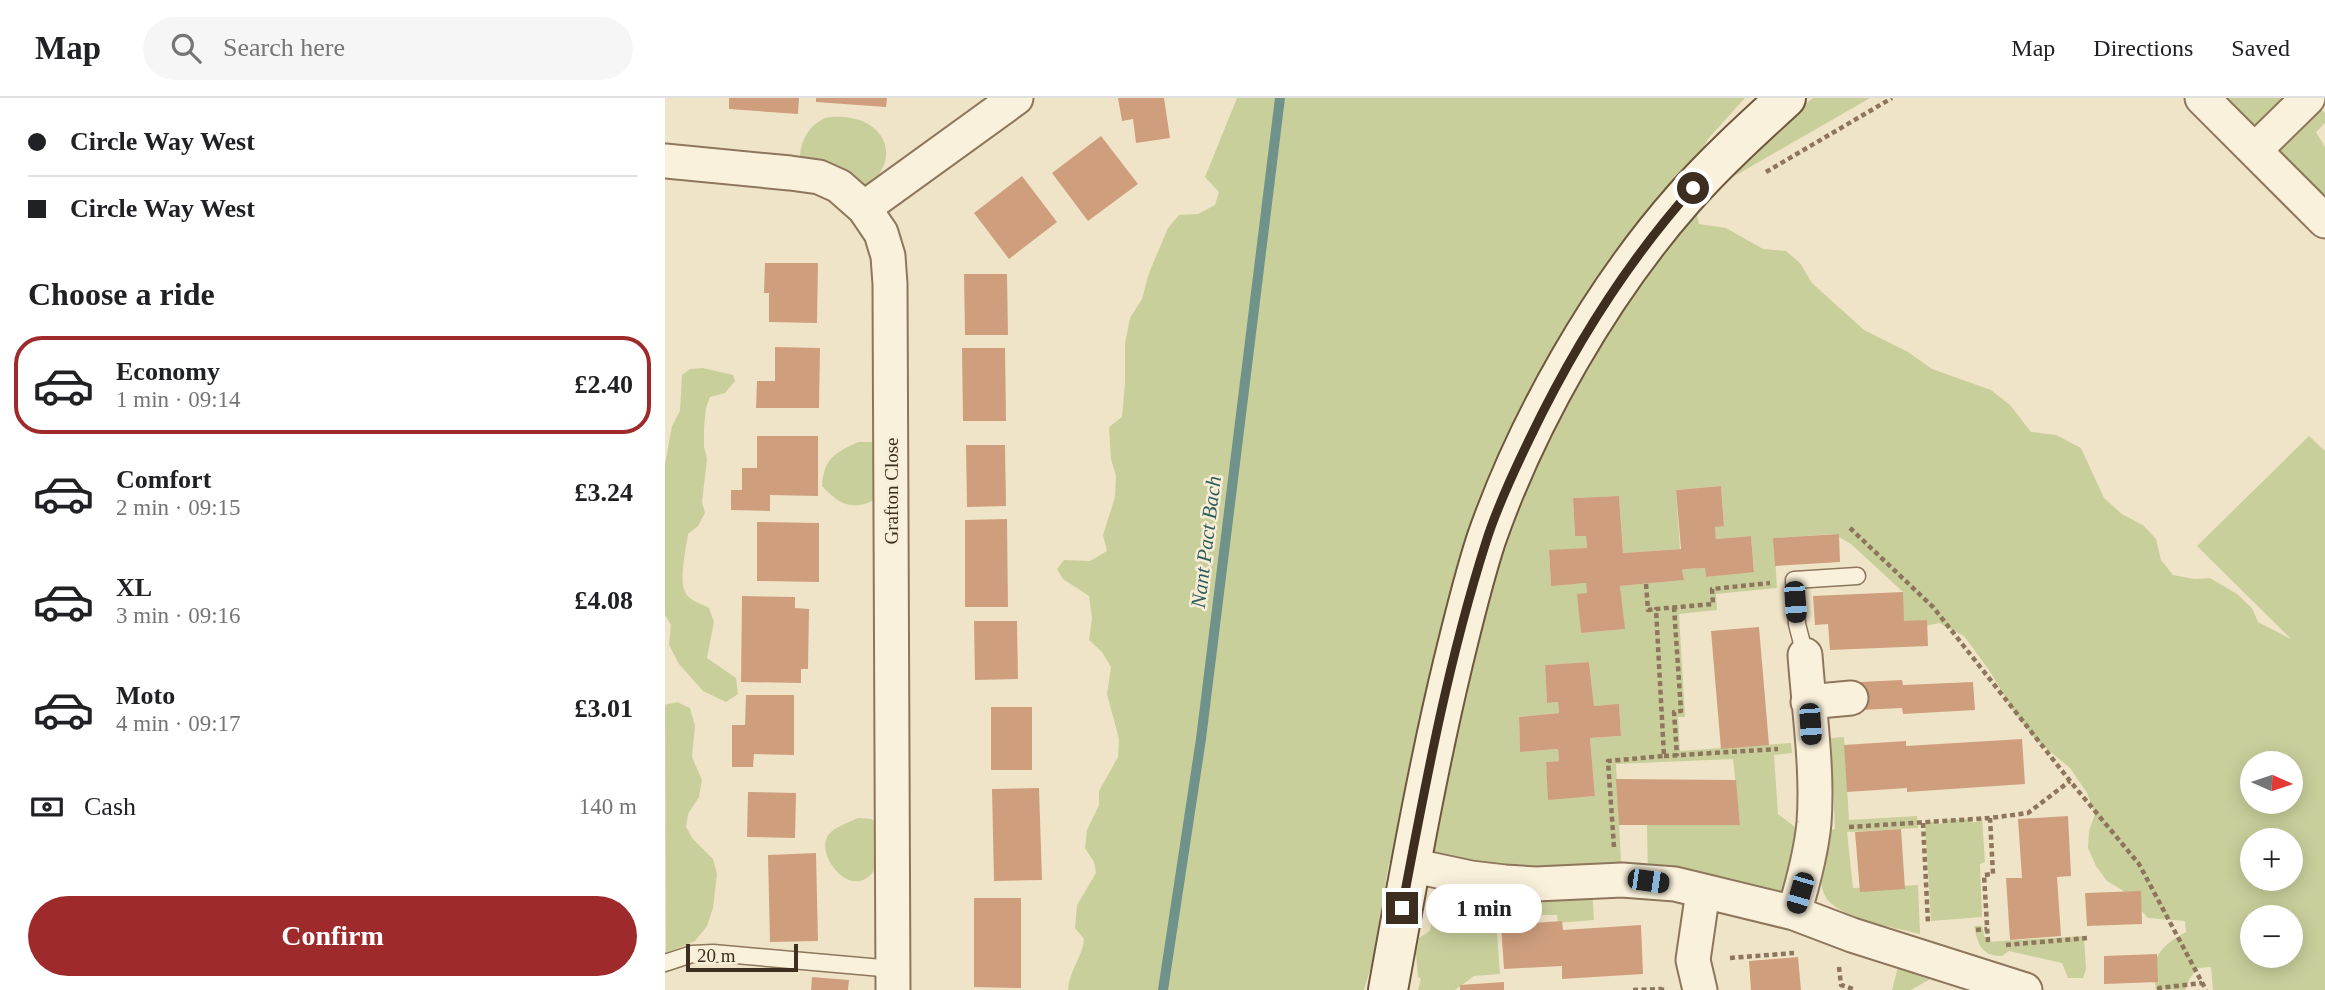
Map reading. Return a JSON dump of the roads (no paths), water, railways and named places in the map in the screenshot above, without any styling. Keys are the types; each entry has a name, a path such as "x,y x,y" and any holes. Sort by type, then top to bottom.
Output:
{"street":[{"path":"864,208 1016,98"},
{"path":"1388,990 1436,734 1486,542 1502,500 1542,412 1569,363 1632,263 1704,177 1786,98"},
{"path":"2202,98 2325,222"},
{"path":"2255,150 2308,98"},
{"name":"Grafton Close","path":"665,161 819,177 839,186 864,208 881,233 888,256 893,979"},
{"path":"1794,913 1811,847 1814,823 1805,655"},
{"path":"1808,702 1851,698"},
{"path":"1410,865 1505,882 1536,884 1648,881 1703,891 1794,913 1853,935 2025,990"},
{"path":"1696,975 1703,891"}],"lane":[{"path":"1805,655 1797,624 1794,580 1857,576"},
{"path":"665,963 692,954 713,953 893,979"}],"waterway":[{"name":"Nant Pact Bach","path":"1163,990 1201,739 1280,98"}]}
